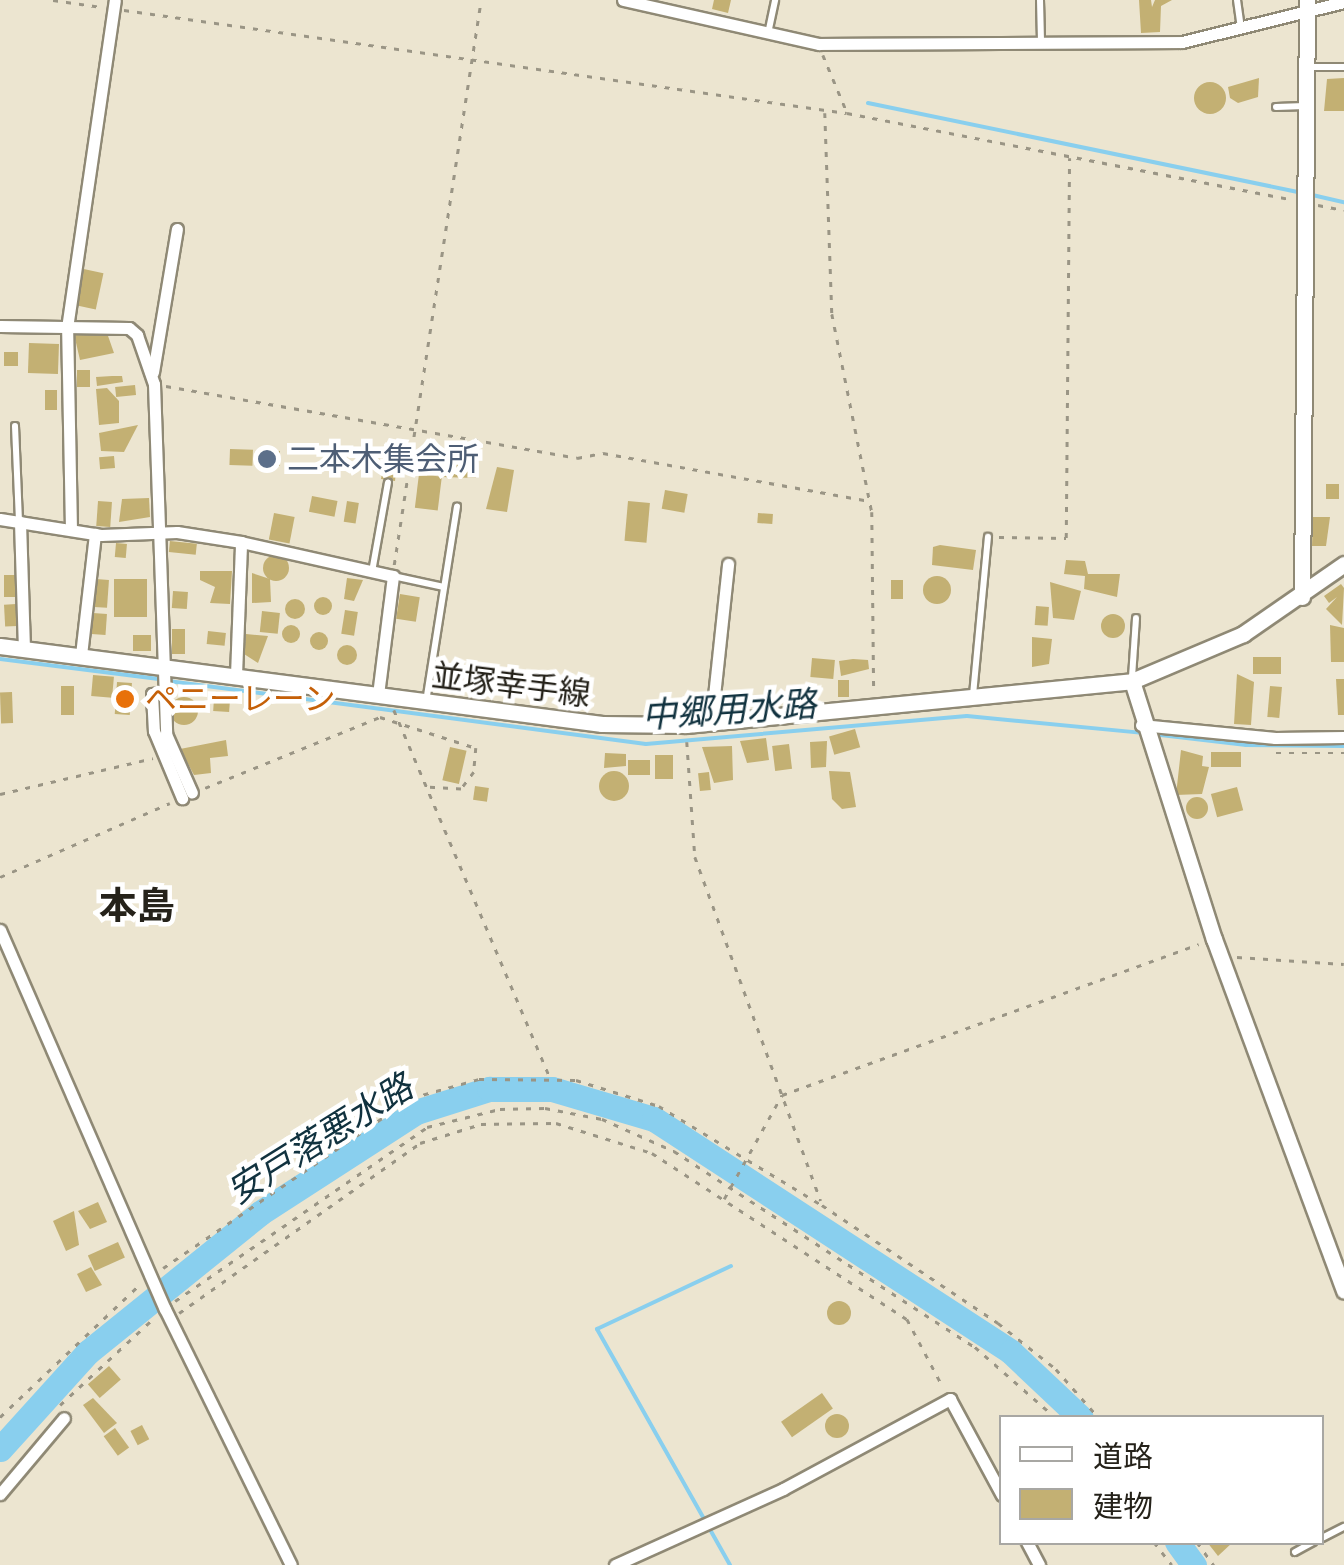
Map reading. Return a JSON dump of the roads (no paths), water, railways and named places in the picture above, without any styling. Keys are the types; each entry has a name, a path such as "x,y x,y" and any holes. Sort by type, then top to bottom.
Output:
{"main road":[{"path":"1302,597 1307,6"},
{"name":"並塚幸手線","path":"0,646 602,724 711,724 1132,681 1243,634 1302,597 1344,564"},
{"path":"1132,681 1141,725 1214,939 1344,1291"}],"street":[{"path":"623,0 770,29 819,44 1182,42 1307,6 1344,2"},
{"path":"71,530 68,328 114,4"},
{"path":"161,693 152,694 154,732 187,795 166,734 161,693 153,381 177,229"},
{"path":"0,326 130,328 153,381"},
{"path":"0,519 94,534 241,542 392,576 378,695"},
{"path":"20,522 24,648"},
{"path":"82,655 94,534"},
{"path":"236,675 241,542"},
{"path":"711,724 728,564"},
{"path":"1141,725 1275,738 1344,737"},
{"path":"0,930 167,1315 291,1565"},
{"path":"615,1565 783,1489 950,1400 999,1490"},
{"path":"0,1494 64,1418"}],"lane":[{"path":"770,29 774,0"},
{"path":"1040,0 1041,41"},
{"path":"1237,0 1241,27"},
{"path":"1306,67 1344,67"},
{"path":"1276,107 1306,106"},
{"path":"14,426 20,522"},
{"path":"372,572 388,482"},
{"path":"426,702 457,506"},
{"path":"972,697 988,537"},
{"path":"392,576 444,587"},
{"path":"1132,681 1136,618"},
{"path":"1295,1552 1308,1545"}],"waterway":[{"path":"868,103 1299,192"},
{"path":"1308,194 1344,202"},
{"name":"中郷用水路","path":"0,659 159,679"},
{"name":"中郷用水路","path":"168,681 646,744 967,716 1142,733"},
{"name":"中郷用水路","path":"1152,734 1246,745 1344,746"},
{"name":"安戸落悪水路","path":"0,1449 88,1352 260,1213 416,1112 489,1089 552,1089 654,1119 1011,1352 1078,1415"},
{"path":"730,1565 597,1329 731,1266"},
{"name":"安戸落悪水路","path":"1179,1545 1194,1565"}],"place":[{"name":"二本木集会所","path":"267,459"},
{"name":"ペニーレーン","path":"125,699"}],"district":[{"name":"本島","path":"137,907"}]}
